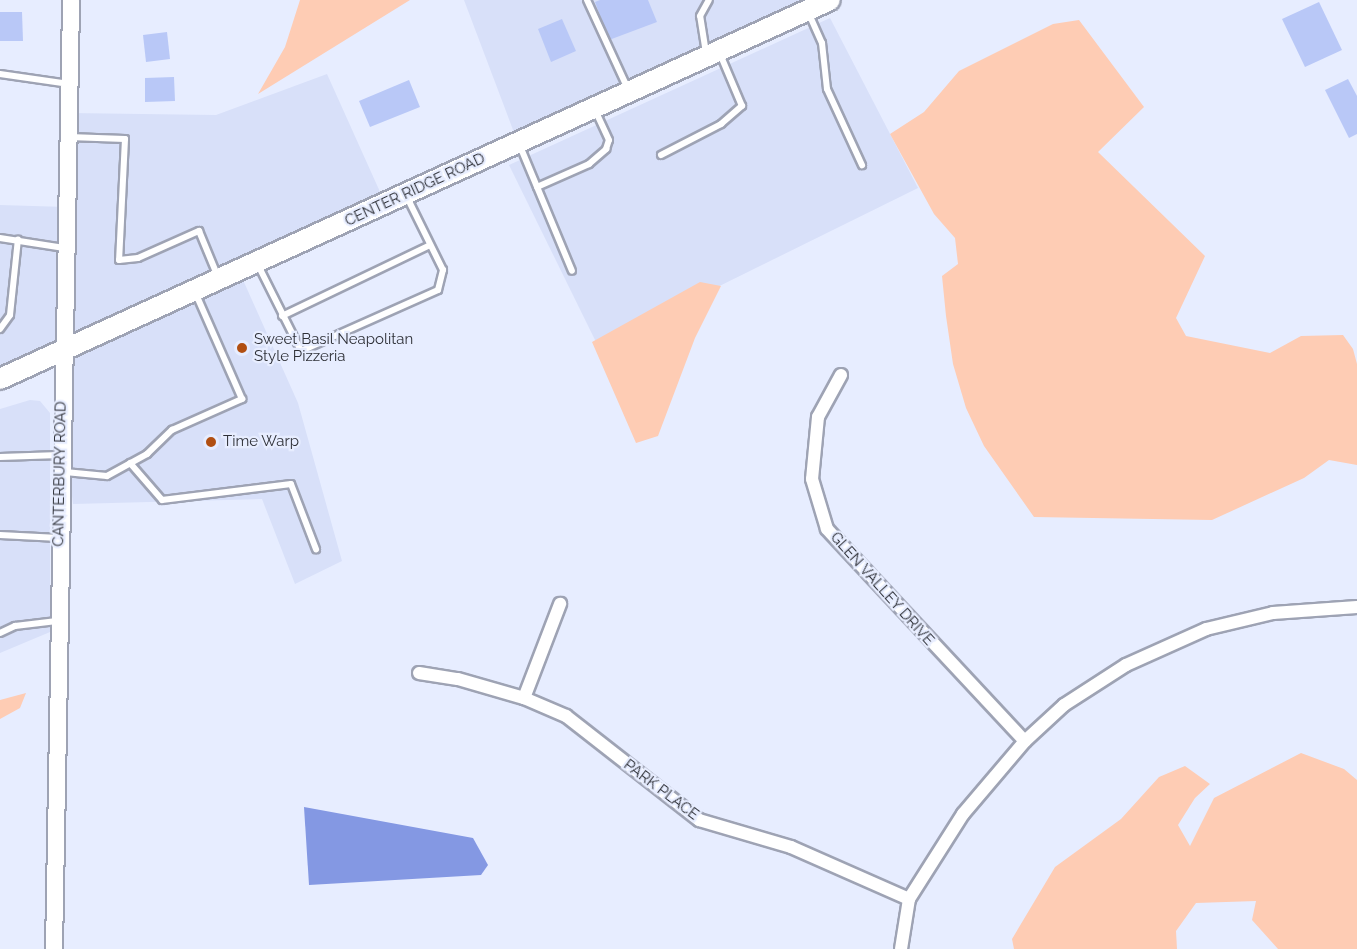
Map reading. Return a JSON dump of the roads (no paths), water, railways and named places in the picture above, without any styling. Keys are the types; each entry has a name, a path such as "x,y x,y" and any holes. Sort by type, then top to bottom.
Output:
{"main road":[{"name":"CENTER RIDGE ROAD","path":"0,379 61,349 713,54 805,5 830,0"}],"street":[{"name":"CANTERBURY ROAD","path":"54,949 61,349 71,0"},
{"name":"GLEN VALLEY DRIVE","path":"841,375 818,417 812,479 827,529 1024,741"},
{"path":"524,698 560,604"},
{"path":"901,949 909,899 963,814 1024,741 1064,705 1126,665 1206,629 1273,613 1357,607"},
{"name":"PARK PLACE","path":"419,674 458,679 524,698 566,716 699,820 791,847 909,899"}],"lane":[{"path":"587,0 629,92"},
{"path":"661,155 721,124 742,106 713,54 700,16 709,0"},
{"path":"805,5 822,43 827,89 862,165"},
{"path":"0,74 70,84"},
{"path":"537,187 589,164 606,149 609,140 594,108"},
{"path":"68,137 125,139 119,260 138,258 199,231 219,279"},
{"path":"518,142 572,271"},
{"path":"257,262 296,347 305,351 438,290 444,279 443,270 406,194"},
{"path":"0,238 64,248"},
{"path":"0,329 10,315 18,239"},
{"path":"282,316 430,245"},
{"path":"0,457 60,464 107,476 147,454 172,430 242,399 195,290"},
{"path":"130,463 162,500 291,484 316,549"},
{"path":"0,535 59,538"},
{"path":"0,633 15,626 58,621"}],"water":[{"path":"304,807 473,838 488,865 481,875 309,885"}],"place":[{"name":"Sweet Basil Neapolitan Style Pizzeria","path":"242,348"},
{"name":"Time Warp","path":"211,442"}]}
